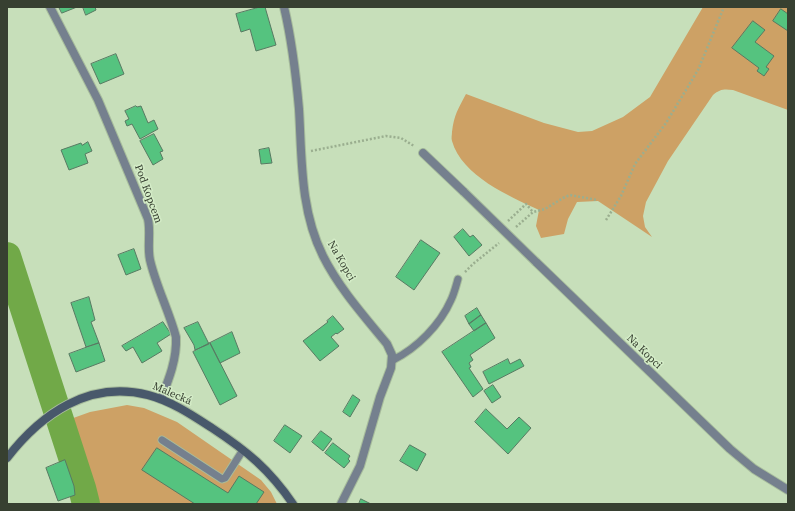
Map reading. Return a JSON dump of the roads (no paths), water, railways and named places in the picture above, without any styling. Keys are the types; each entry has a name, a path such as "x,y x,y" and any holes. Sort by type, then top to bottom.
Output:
{"street":[{"name":"Pod Kopcem","path":"50,7 98,100 148,219 150,232 148,250 150,260 176,337 174,363 161,400"},
{"name":"Na Kopci","path":"284,7 293,48 299,108 304,188 308,213 316,240 322,255 340,285 387,344 393,360"},
{"name":"Na Kopci","path":"424,153 730,449 754,469 788,490"},
{"path":"341,504 360,466 380,397 393,360"},
{"name":"Malecká","path":"7,458 30,432 64,405 91,395 114,392 137,393 161,400 191,414 243,450 266,469 294,504"}],"lane":[{"path":"393,360 411,349 430,330 451,300 458,279"},
{"path":"162,440 222,479 226,477 243,450"}],"waterway":[{"path":"7,256 86,504"}]}
